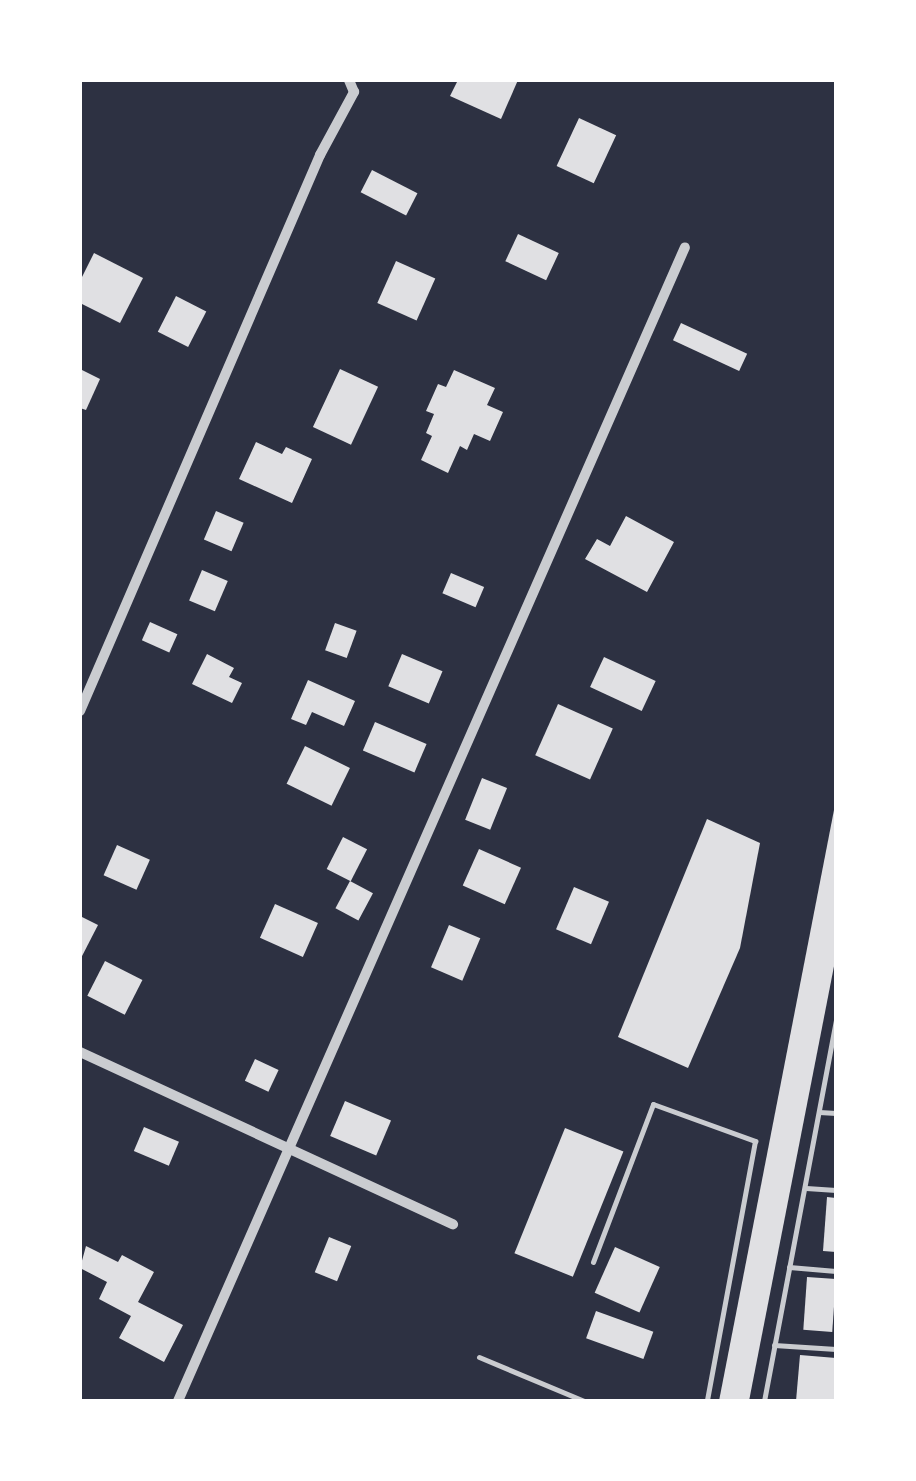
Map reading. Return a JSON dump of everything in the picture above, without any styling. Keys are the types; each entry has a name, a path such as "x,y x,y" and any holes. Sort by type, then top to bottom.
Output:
{"street":[{"path":"80,711 320,155 354,92 349,80"},
{"path":"178,1401 686,247"},
{"path":"80,1052 454,1224"}],"lane":[{"path":"764,1401 836,1019"},
{"path":"594,1262 653,1104 755,1141 707,1401"},
{"path":"818,1112 836,1113"},
{"path":"806,1188 836,1190"},
{"path":"789,1268 836,1271"},
{"path":"774,1345 836,1350"},
{"path":"479,1357 584,1401"}],"building":[{"path":"458,80 518,80 501,119 450,96"},
{"path":"579,118 616,135 594,183 557,166"},
{"path":"372,170 417,193 406,215 361,192"},
{"path":"518,234 559,253 546,280 505,261"},
{"path":"94,253 143,278 120,323 80,303 80,281"},
{"path":"396,261 435,278 417,321 377,303"},
{"path":"176,296 206,311 188,347 158,332"},
{"path":"681,323 747,354 739,371 673,340"},
{"path":"80,369 100,379 86,410 80,408"},
{"path":"340,369 378,387 351,445 313,427"},
{"path":"454,370 495,388 487,405 503,412 490,441 474,434 467,450 460,446 448,473 421,460 432,436 426,433 434,414 426,411 438,384 446,387"},
{"path":"256,442 282,454 286,447 312,459 292,503 239,479"},
{"path":"216,511 244,523 232,551 204,540"},
{"path":"626,516 674,542 647,592 585,559 597,539 610,546"},
{"path":"202,570 228,581 215,611 189,600"},
{"path":"451,573 484,587 476,607 442,593"},
{"path":"150,622 177,634 169,652 142,640"},
{"path":"335,623 357,631 347,658 325,650"},
{"path":"207,654 234,668 229,677 242,683 232,703 192,684"},
{"path":"402,654 443,671 429,703 388,686"},
{"path":"604,657 656,681 642,711 590,687"},
{"path":"308,680 355,701 344,726 312,712 306,725 291,719"},
{"path":"558,704 613,728 590,780 535,755"},
{"path":"375,722 427,744 414,772 363,751"},
{"path":"305,746 350,768 332,806 287,784"},
{"path":"482,778 507,788 490,830 465,820"},
{"path":"834,810 836,956 749,1401 719,1401"},
{"path":"707,819 760,843 740,948 688,1068 618,1037"},
{"path":"343,837 367,849 351,881 327,869"},
{"path":"117,845 150,860 136,890 104,875"},
{"path":"479,849 521,868 505,904 463,886"},
{"path":"350,881 373,893 358,921 335,908"},
{"path":"574,887 609,902 591,944 556,929"},
{"path":"275,904 318,923 303,957 260,938"},
{"path":"80,916 98,925 80,960"},
{"path":"449,925 480,938 462,981 431,967"},
{"path":"105,961 142,980 125,1015 87,996"},
{"path":"255,1059 279,1070 268,1092 245,1081"},
{"path":"345,1101 391,1121 376,1156 330,1136"},
{"path":"144,1127 179,1142 169,1166 134,1151"},
{"path":"565,1128 623,1152 573,1277 514,1253"},
{"path":"827,1197 836,1198 836,1252 823,1251"},
{"path":"329,1237 351,1246 337,1281 315,1272"},
{"path":"86,1246 118,1262 122,1255 154,1272 138,1302 183,1325 164,1362 119,1338 131,1316 99,1299 107,1282 80,1268"},
{"path":"615,1247 660,1267 639,1313 595,1293"},
{"path":"807,1277 836,1279 832,1332 803,1330"},
{"path":"596,1311 653,1332 643,1359 586,1338"},
{"path":"800,1355 836,1358 836,1401 796,1401"}]}
